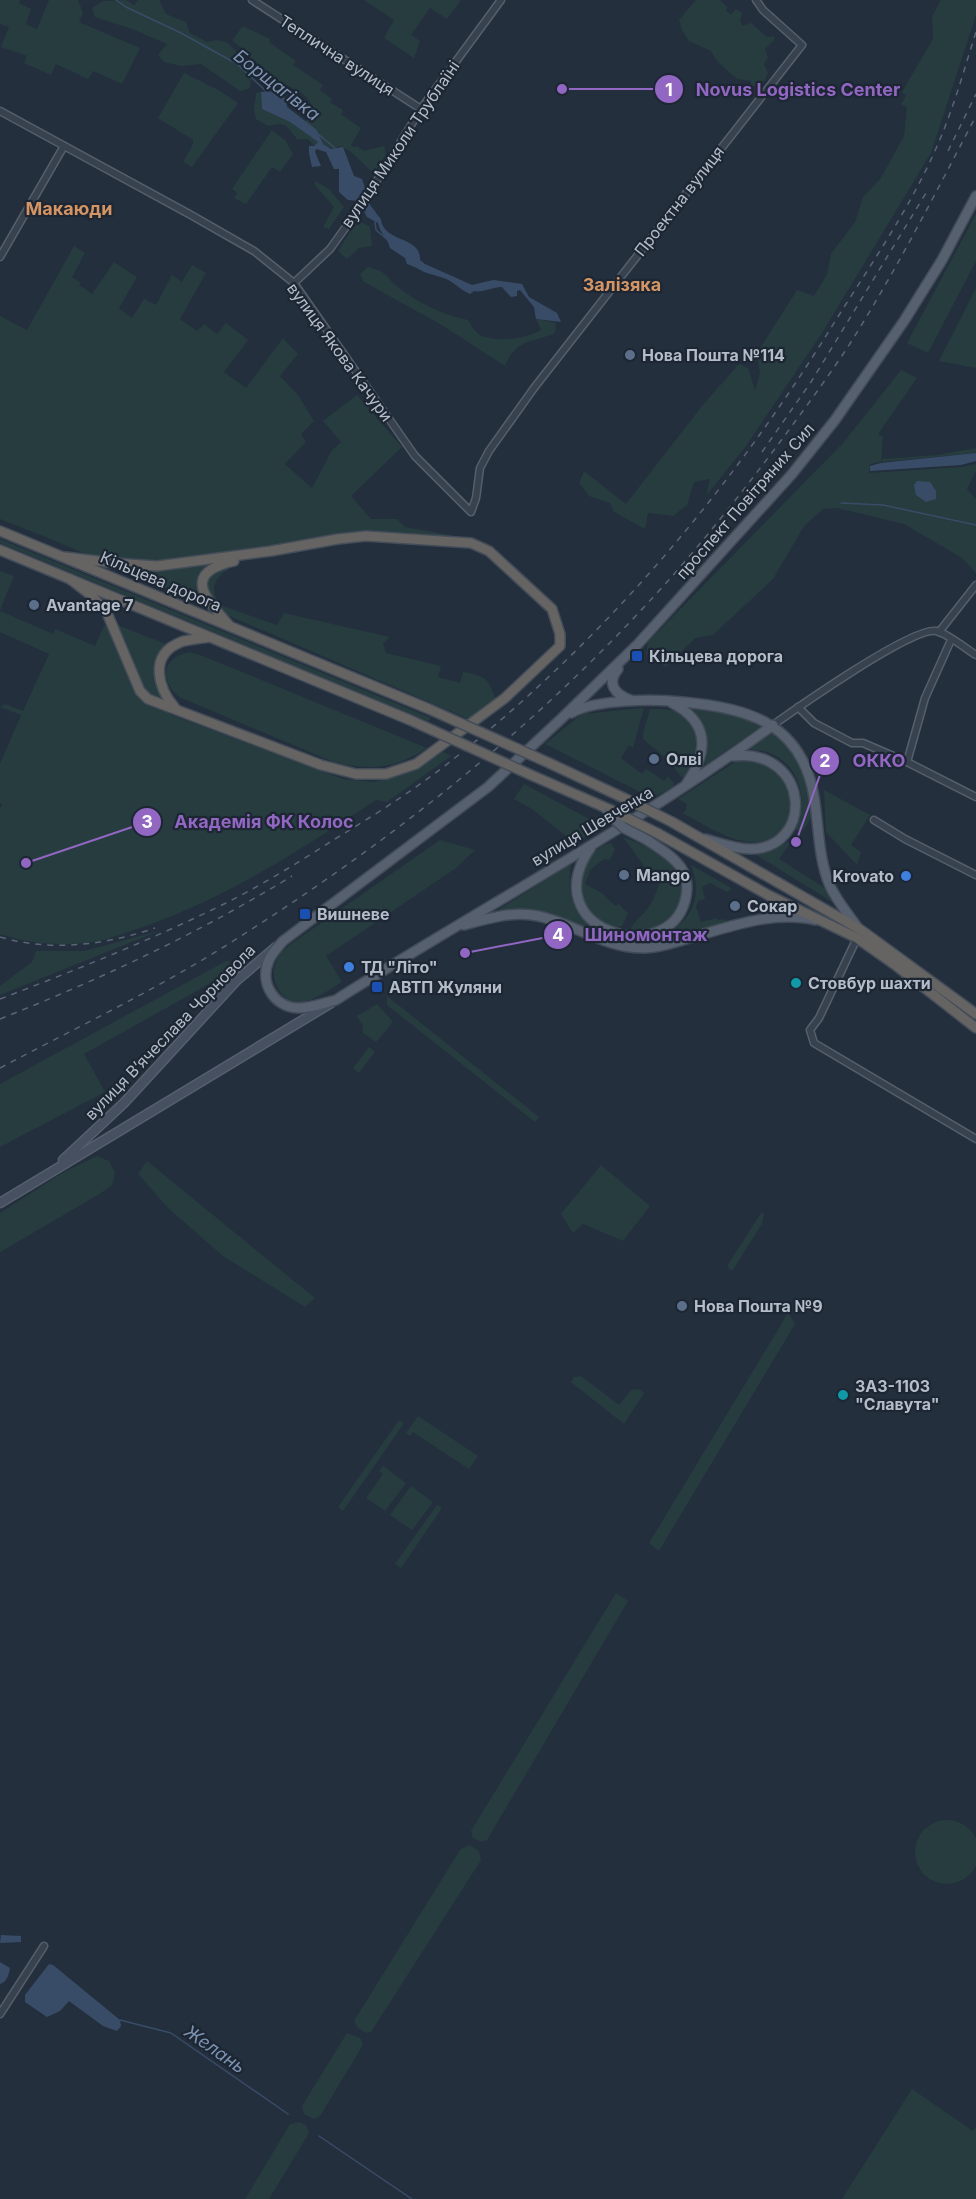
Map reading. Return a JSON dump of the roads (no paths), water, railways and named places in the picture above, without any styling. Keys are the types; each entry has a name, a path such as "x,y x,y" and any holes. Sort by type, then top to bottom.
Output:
{"highway":[{"name":"Кільцева дорога","path":"0,531 429,709 626,799 703,839 858,928 976,1014"},
{"path":"70,579 92,596 107,613 140,691 148,699 321,765 356,774 386,774 416,764 520,685 560,646 560,634 552,609 489,551 478,545 366,536 338,538 215,566 204,577 201,584 202,592 206,600 230,626"},
{"path":"0,550 410,720 598,804 609,812 657,833 770,896 856,938 902,970 976,1028"},
{"path":"64,557 157,566 271,552"},
{"path":"177,710 165,696 160,685 159,669 164,656 182,641 209,637"}],"main road":[{"name":"проспект Повітряних Сил","path":"488,787 638,644 792,474 835,420 904,321 942,260 976,196"},
{"path":"633,701 616,692 612,680 616,670 638,644"},
{"path":"668,700 689,713 698,726 702,739 701,753 695,772 684,788"},
{"path":"562,718 579,709 633,701 668,700 706,704 738,711 773,725 794,748 809,776 815,798 826,875 841,904 858,928"},
{"name":"вулиця Шевченка","path":"453,928 684,788 773,725"},
{"path":"703,839 731,847 751,849 762,847 782,837 794,816 795,791 781,769 770,761 756,756 731,756"},
{"name":"вулиця Вʼячеслава Чорновола","path":"49,1172 108,1118 237,980 283,941 488,787"},
{"path":"593,843 577,874 575,890 580,904 589,917 601,927 615,933 639,935 653,933 671,924 683,906 686,896 685,877 677,861 647,840 624,828 609,812"},
{"path":"453,928 500,916 530,915 550,920 606,943 647,948 774,918 806,918 829,923"},
{"name":"вулиця Вʼячеслава Чорновола","path":"0,1203 453,928"},
{"path":"283,941 272,955 267,968 267,985 274,998 280,1003 303,1008 336,1000"},
{"path":"108,1118 108,1128 119,1132"}],"street":[{"name":"Теплична вулиця","path":"252,0 421,109"},
{"name":"вулиця Миколи Трублаїні","path":"294,284 330,249 361,205 421,109 501,0"},
{"name":"Проектна вулиця","path":"471,512 476,498 480,468 495,442 534,388 802,45 763,10 756,0"},
{"name":"вулиця Якова Качури","path":"0,111 254,251 294,284 415,456 471,512"},
{"path":"0,257 64,146"},
{"path":"976,585 939,632 976,655"},
{"name":"вулиця Шевченка","path":"773,725 891,649 924,633 939,632"},
{"path":"907,762 925,698 951,640"},
{"path":"798,707 814,723 852,743 863,743 907,762 976,797"},
{"path":"873,820 976,875"},
{"path":"856,938 819,1018 810,1030 814,1043 976,1140"},
{"path":"0,2014 44,1946"}],"water":[{"path":"274,91 286,99 287,107 317,130 323,144 331,149 343,147 354,176 362,179 366,191 358,201 348,200 339,192 339,169 334,169 326,152 316,149 315,152 321,166 312,167 309,146 314,146 318,142 290,122 262,109 261,92"},
{"path":"368,201 387,231 416,248 420,260 425,264 472,285 493,280 522,284 529,297 557,313 561,322 536,319 534,307 520,290 517,291 517,296 511,297 502,287 474,291 470,294 448,280 407,264 405,258 390,248 378,223 367,217 365,206"},
{"path":"976,453 976,461 961,465 870,471 870,466 881,463"},
{"path":"917,481 930,482 936,491 936,499 926,502 916,495 914,485"},
{"path":"1,1935 21,1936 21,1942 0,1943"},
{"path":"0,1962 10,1968 6,1980 0,1984"},
{"path":"49,1964 120,2020 121,2026 117,2031 103,2026 69,2001 60,2011 47,2017 25,2002 25,1995"}],"waterway":[{"name":"Борщагівка","path":"116,0 237,64 268,93"},
{"name":"Борщагівка","path":"318,134 335,148"},
{"path":"363,207 367,216"},
{"path":"375,222 376,230 389,241"},
{"path":"841,503 883,505 976,525"},
{"name":"Желань","path":"120,2020 171,2033 288,2114"},
{"name":"Желань","path":"319,2136 412,2199"}],"railway":[{"path":"0,999 169,930 224,904 280,873 376,814 429,778 499,722 553,673 655,567 702,511 789,393 884,243 923,176 946,123 976,32"},
{"path":"948,151 976,94"},
{"path":"0,1068 195,964 336,873 391,833 497,748 598,655 662,587 711,530 823,383 884,287 976,116"},
{"path":"762,452 811,382 926,193"},
{"path":"0,1019 149,954 221,917 292,876"},
{"path":"0,937 39,944 78,944 117,939 155,928"}],"place":[{"name":"Novus Logistics Center","path":"562,89"},
{"name":"Нова Пошта №114","path":"630,355"},
{"name":"Avantage 7","path":"34,605"},
{"name":"Кільцева дорога","path":"637,656"},
{"name":"Олві","path":"654,759"},
{"name":"ОККО","path":"796,842"},
{"name":"Академія ФК Колос","path":"26,863"},
{"name":"Mango","path":"624,875"},
{"name":"Krovato","path":"906,876"},
{"name":"Сокар","path":"735,906"},
{"name":"Вишневе","path":"305,914"},
{"name":"Шиномонтаж","path":"465,953"},
{"name":"ТД \"Літо\"","path":"349,967"},
{"name":"Стовбур шахти","path":"796,983"},
{"name":"АВТП Жуляни","path":"377,987"},
{"name":"Нова Пошта №9","path":"682,1306"},
{"name":"ЗАЗ-1103 \"Славута\"","path":"843,1395"}],"district":[{"name":"Макаюди","path":"69,208"},
{"name":"Залізяка","path":"622,284"}]}
